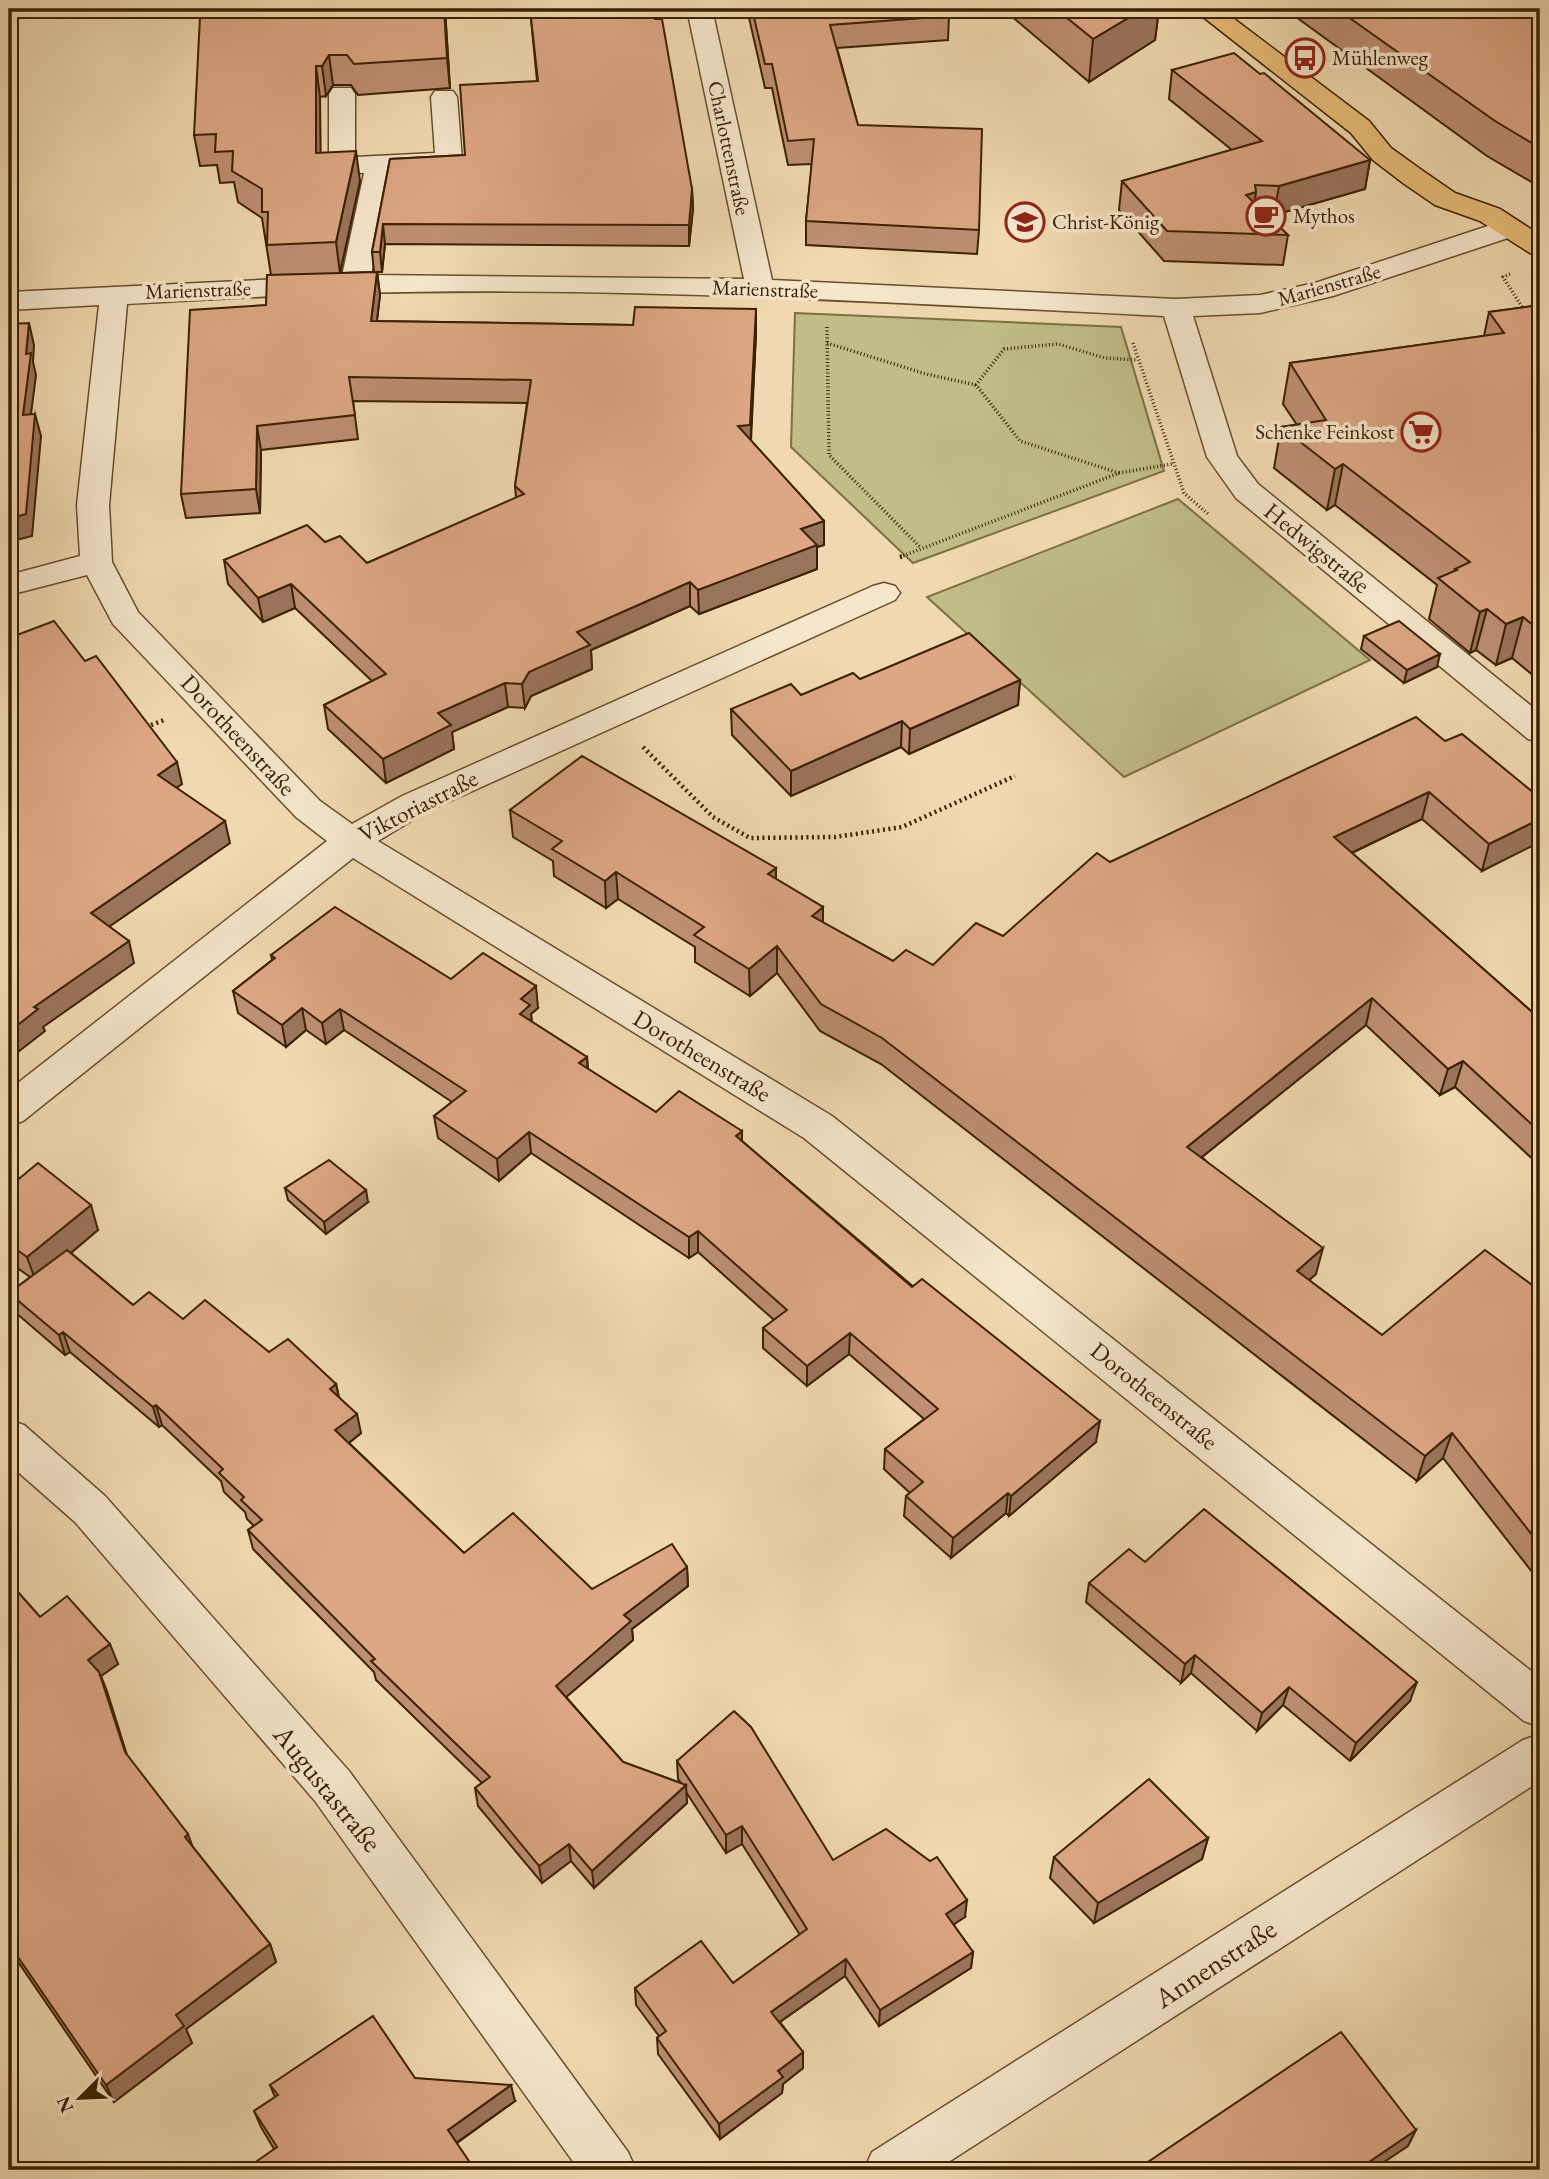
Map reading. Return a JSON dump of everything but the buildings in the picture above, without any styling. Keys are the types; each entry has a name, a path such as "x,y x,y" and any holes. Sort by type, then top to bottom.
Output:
{"main road":[{"path":"1205,9 1360,127 1382,154 1446,199 1500,221 1540,247"}],"street":[{"name":"Charlottenstraße","path":"699,9 760,288"},
{"path":"342,94 342,166 449,160 444,97"},
{"path":"355,284 379,164"},
{"name":"Marienstraße","path":"9,301 355,284 576,284 760,288 1176,308 1260,304 1323,290 1500,221"},
{"name":"Dorotheenstraße","path":"114,294 93,505 96,562 125,617 308,809 351,841 818,1127 1540,1706"},
{"name":"Hedwigstraße","path":"1176,308 1222,457 1247,491 1540,731"},
{"path":"9,585 96,562"},
{"name":"Viktoriastraße","path":"9,1111 351,841 414,804 884,593"},
{"name":"Augustastraße","path":"9,1438 90,1510 332,1786 610,2170"},
{"name":"Annenstraße","path":"890,2170 1540,1755"}],"path":[{"path":"1513,273 1503,277 1525,313"},
{"path":"827,291 830,455 921,548"},
{"path":"827,344 926,374 976,385 1020,441 1119,473"},
{"path":"976,385 1004,349 1058,344 1105,358 1138,360"},
{"path":"884,593 896,559 921,548 1119,473 1222,457"},
{"path":"144,728 207,703"},
{"path":"611,714 713,817 750,838 835,837 902,827 1015,776"}],"shaded area":[{"path":"795,313 1121,327 1164,471 913,563 791,447"},
{"path":"1178,499 1370,660 1124,777 927,597"}],"place":[{"name":"Mühlenweg","path":"1305,58"},
{"name":"Mythos","path":"1266,216"},
{"name":"Christ-König","path":"1025,222"},
{"name":"Schenke Feinkost","path":"1421,432"}]}
